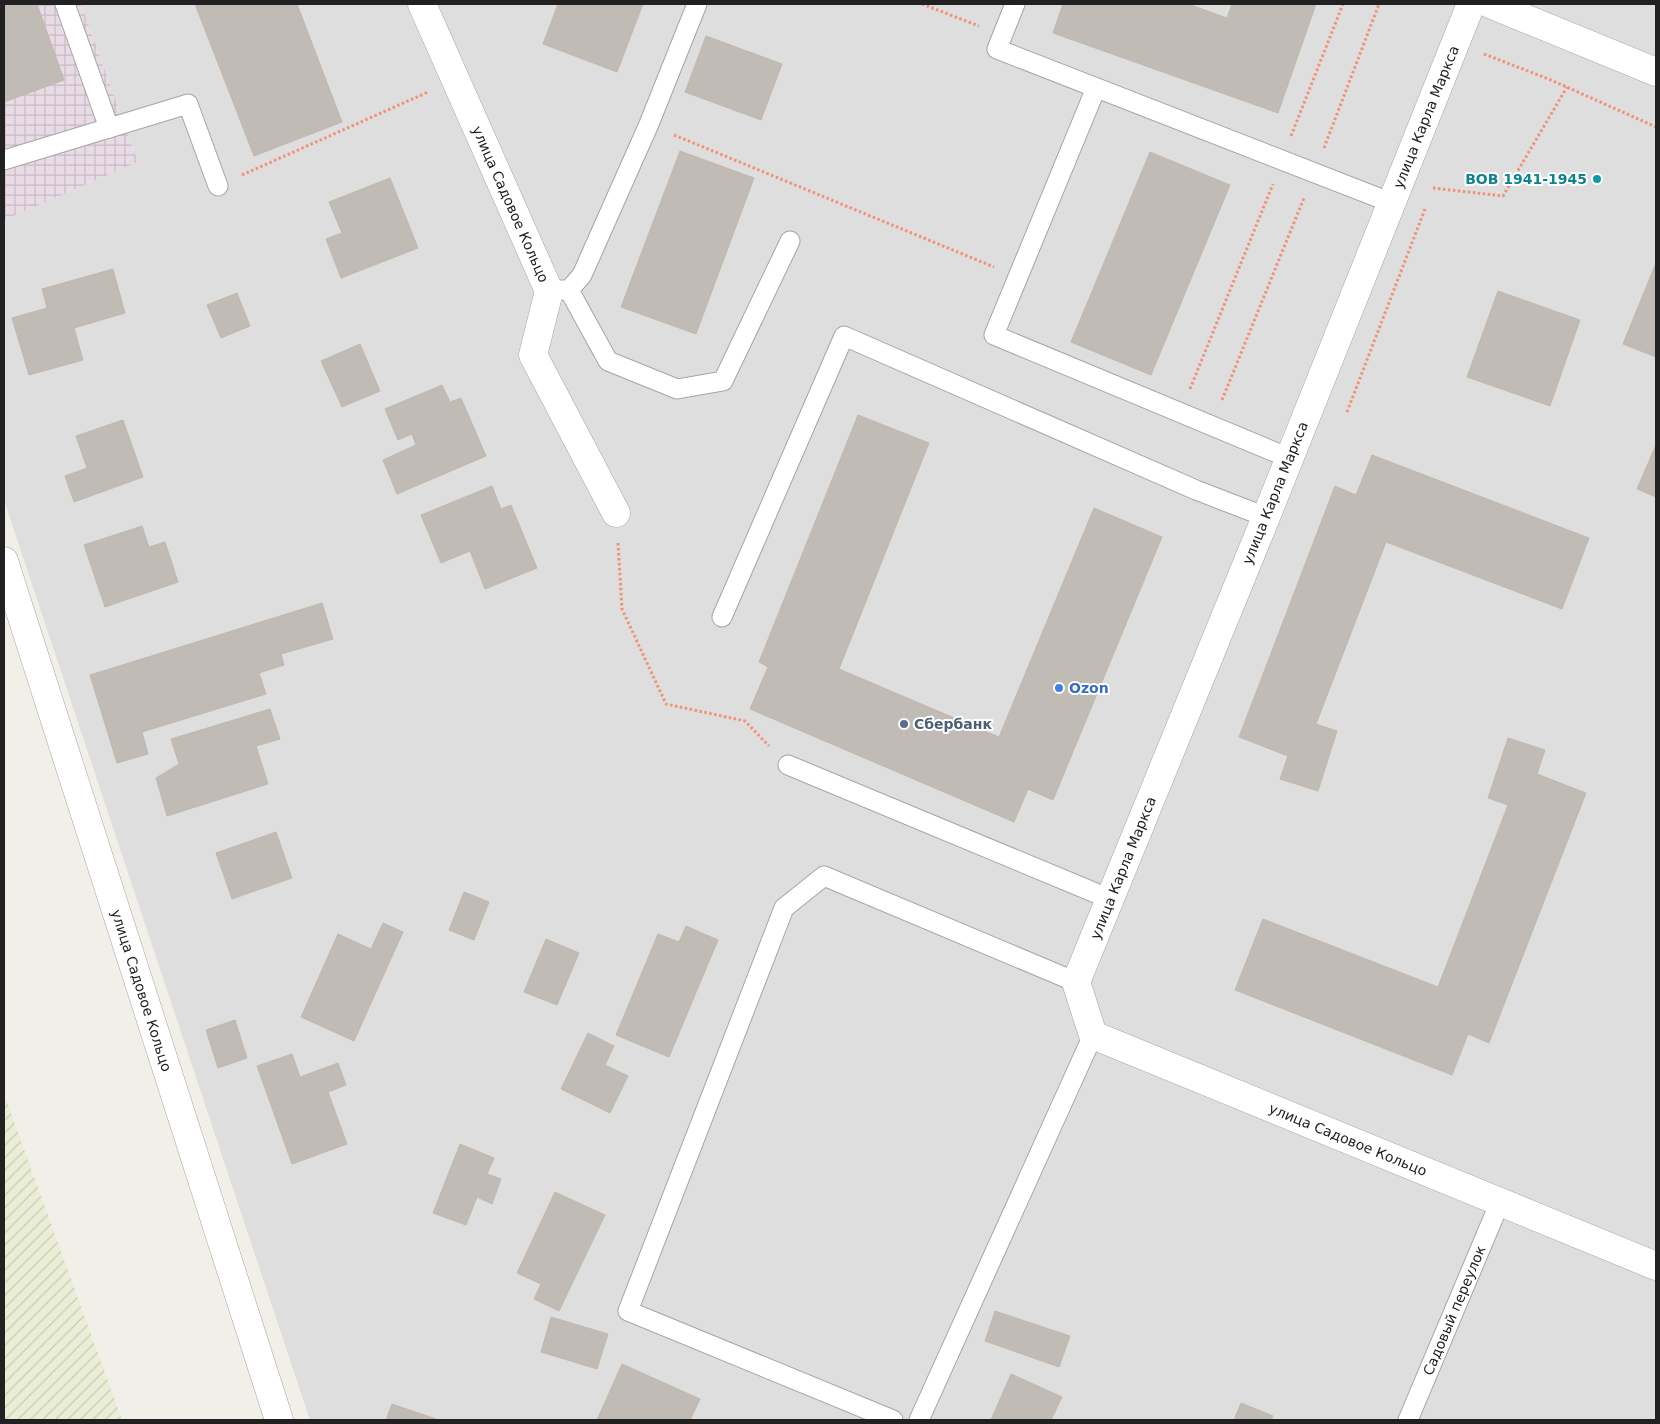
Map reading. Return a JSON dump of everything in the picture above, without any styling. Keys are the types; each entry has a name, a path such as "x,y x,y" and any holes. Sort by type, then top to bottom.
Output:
{"street":[{"name":"улица Садовое Кольцо","path":"422,4 456,80 559,290 533,355 616,513"},
{"name":"улица Карла Маркса","path":"1076,982 1266,517 1471,4"},
{"path":"1490,4 1656,72"},
{"name":"улица Садовое Кольцо","path":"4,561 279,1420"},
{"path":"1076,982 1093,1035"},
{"name":"улица Садовое Кольцо","path":"1093,1035 1656,1266"}],"lane":[{"path":"65,4 109,128"},
{"path":"697,4 649,124 582,274 559,290 608,361 677,389 723,381 790,241"},
{"path":"1012,5 997,49 1392,203"},
{"path":"1096,88 994,335 1289,458"},
{"path":"4,160 188,104 218,186"},
{"path":"722,617 844,336 1196,490 1266,517"},
{"path":"788,765 1110,899"},
{"path":"893,1420 628,1312 784,908 824,876 1076,982"},
{"path":"918,1420 1093,1035"},
{"name":"Садовый переулок","path":"1408,1420 1500,1202"}],"path":[{"path":"922,4 1003,35"},
{"path":"1180,413 1343,4"},
{"path":"1211,426 1314,173 1379,4"},
{"path":"1482,59 1484,54 1567,87 1656,127"},
{"path":"218,186 456,80"},
{"path":"1433,188 1502,196 1567,87"},
{"path":"649,124 1018,277"},
{"path":"1430,197 1437,179"},
{"path":"1347,412 1426,206"},
{"path":"616,513 622,609 666,704 745,721 788,765"}],"shaded area":[{"path":"4,4 81,4 138,162 4,220"},
{"path":"81,4 1656,4 1656,1420 310,1420 4,500 4,220 138,162"}],"green space":[{"path":"4,1094 122,1420 4,1420"}],"building":[{"path":"4,4 37,4 64,80 4,102"},
{"path":"195,4 297,4 342,122 254,156"},
{"path":"558,4 643,4 617,72 543,44"},
{"path":"1063,4 1188,4 1227,18 1232,4 1316,4 1278,113 1053,33"},
{"path":"706,36 782,64 761,120 685,92"},
{"path":"680,151 754,178 696,334 621,307"},
{"path":"1150,152 1230,185 1151,375 1071,342"},
{"path":"390,178 418,248 341,278 326,239 342,233 329,202"},
{"path":"1656,263 1656,357 1623,344"},
{"path":"113,269 125,313 74,328 83,360 29,375 12,318 47,308 42,289"},
{"path":"1498,291 1580,320 1550,406 1467,377"},
{"path":"237,293 250,326 221,338 207,305"},
{"path":"360,344 380,391 342,407 321,361"},
{"path":"442,385 450,402 461,398 486,456 397,494 383,460 416,445 412,434 398,440 385,409"},
{"path":"858,415 929,443 839,669 999,737 1094,508 1162,537 1053,800 1028,789 1014,822 750,709 768,667 759,662"},
{"path":"123,420 143,477 74,502 65,476 87,468 76,436"},
{"path":"1656,445 1656,497 1637,489"},
{"path":"1372,455 1589,538 1562,609 1386,542 1316,724 1337,731 1318,791 1280,779 1288,756 1239,737 1335,486 1356,495"},
{"path":"492,486 501,509 511,505 537,568 485,589 470,551 441,563 421,515"},
{"path":"142,526 149,547 165,542 178,582 105,607 84,545"},
{"path":"322,603 333,639 281,654 284,665 259,673 266,694 142,732 148,754 117,763 90,675"},
{"path":"270,709 280,739 256,746 268,784 167,816 156,778 179,764 171,739"},
{"path":"1508,738 1545,750 1537,774 1586,793 1489,1043 1468,1034 1452,1075 1235,990 1263,919 1438,987 1508,805 1488,798"},
{"path":"276,832 292,878 232,899 216,853"},
{"path":"464,892 489,902 474,940 449,930"},
{"path":"383,923 403,932 354,1041 301,1017 338,934 371,949"},
{"path":"686,926 718,940 669,1057 616,1035 658,934 679,942"},
{"path":"546,939 579,953 557,1005 524,992"},
{"path":"235,1020 247,1058 218,1068 206,1030"},
{"path":"588,1033 614,1046 605,1065 628,1076 610,1113 561,1089"},
{"path":"292,1054 300,1077 338,1063 346,1085 328,1092 347,1144 292,1164 257,1066"},
{"path":"460,1144 494,1158 487,1174 501,1179 492,1204 477,1197 466,1225 433,1213"},
{"path":"555,1192 605,1215 559,1311 534,1299 541,1284 517,1273"},
{"path":"995,1311 1070,1336 1059,1367 985,1341"},
{"path":"551,1317 608,1334 597,1369 541,1352"},
{"path":"622,1364 700,1399 690,1420 597,1420"},
{"path":"1011,1374 1062,1397 1051,1420 991,1420"},
{"path":"1241,1403 1273,1416 1271,1420 1234,1420"},
{"path":"392,1404 439,1420 386,1420"}],"place":[{"name":"ВОВ 1941-1945","path":"1597,179"},
{"name":"Ozon","path":"1059,688"},
{"name":"Сбербанк","path":"904,724"}]}
